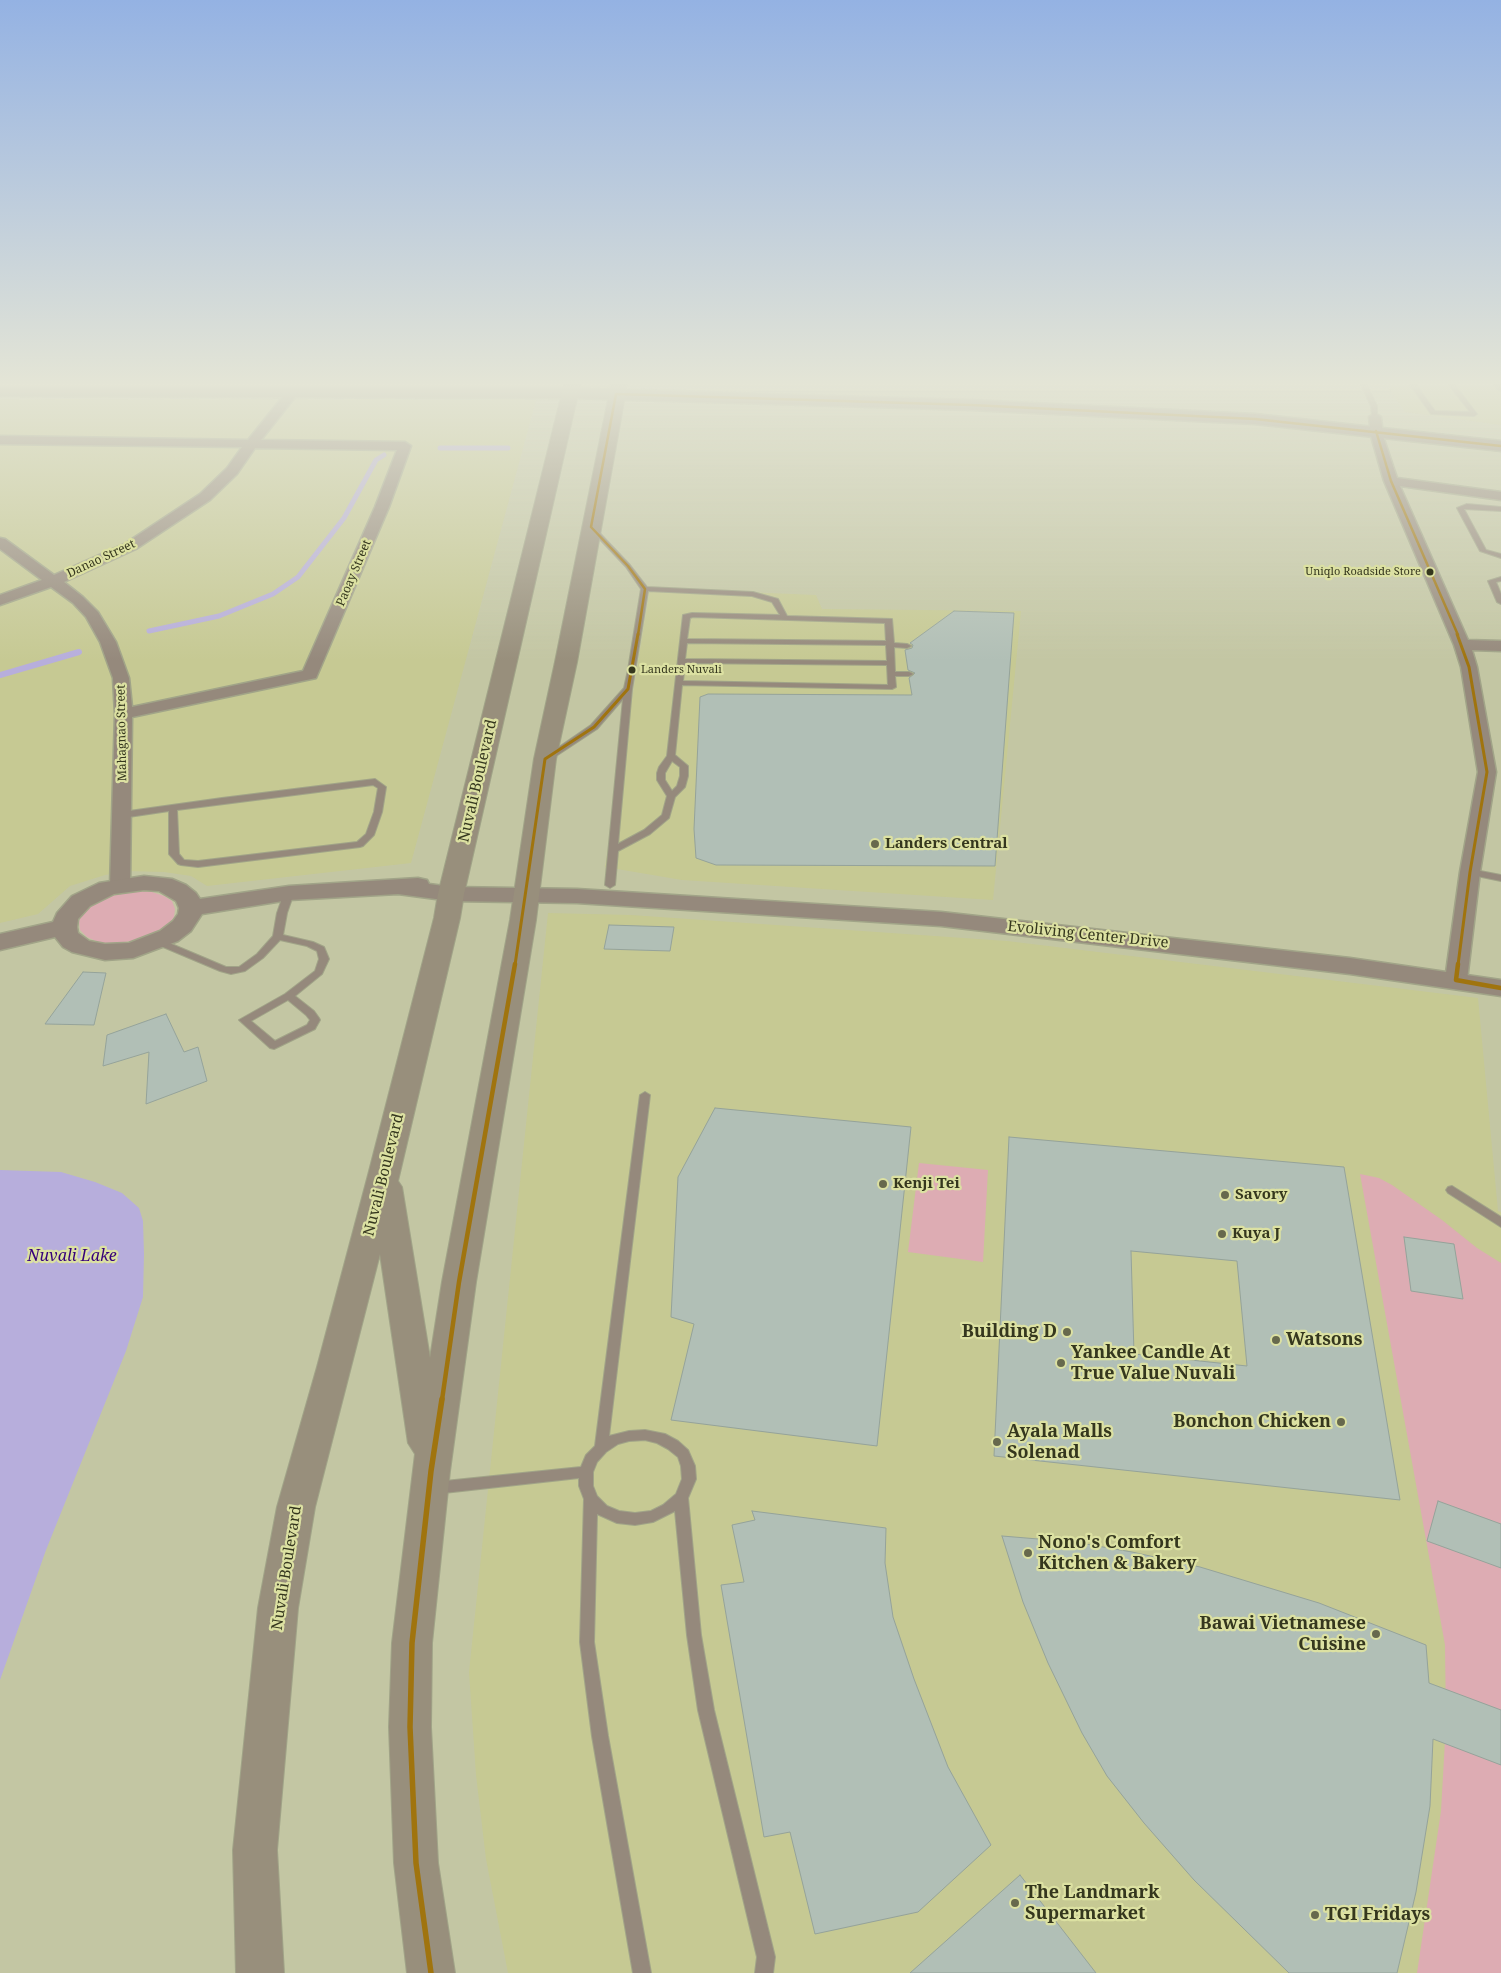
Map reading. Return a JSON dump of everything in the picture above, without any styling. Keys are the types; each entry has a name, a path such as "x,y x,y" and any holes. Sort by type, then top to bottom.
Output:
{"main road":[{"name":"Nuvali Boulevard","path":"260,1973 255,1850 278,1608 296,1507 335,1368 384,1175 447,918 550,477"},
{"path":"432,1973 416,1863 410,1727 412,1643 430,1479 458,1282 523,920 545,760 566,662 601,477"},
{"path":"384,1175 430,1479"}],"street":[{"name":"Danao Street","path":"0,600 54,581 130,546 205,497 225,477"},
{"name":"Paoay Street","path":"124,714 310,675 382,507 393,477"},
{"path":"1390,477 1462,645 1469,667 1487,772 1470,872 1456,980"},
{"path":"1391,482 1501,499"},
{"name":"Mahagnao Street","path":"0,542 78,600 93,616 108,642 121,678 124,714 120,886"},
{"path":"1462,645 1501,646"},
{"path":"144,882 163,884 178,890 187,898 191,908 187,920 182,926 159,942 133,950 119,952 92,950 72,942 66,935 64,927 69,914 81,901 108,888 144,882"},
{"name":"Evoliving Center Drive","path":"191,908 289,893 401,887 528,888 637,886 651,889 673,902"},
{"name":"Evoliving Center Drive","path":"528,888 673,902 941,919 1142,941 1456,980 1501,988"},
{"path":"0,942 64,927"}],"lane":[{"path":"1501,499 1460,508 1483,550 1501,556"},
{"path":"591,527 628,566 645,589 628,688 615,849 610,886"},
{"path":"1501,579 1492,581 1501,602"},
{"path":"645,589 753,594 775,601 785,618"},
{"path":"671,796 661,780 663,767 671,756 686,617 692,615 888,621 892,687 679,683"},
{"path":"683,641 890,644 907,646"},
{"path":"681,661 890,662"},
{"path":"891,674 909,674"},
{"path":"545,760 594,727 628,688"},
{"path":"615,849 647,832 666,816 671,796 681,787 684,776 684,766 671,756"},
{"path":"122,815 172,808 375,782 382,787 378,812 370,835 360,844 198,864 181,862 174,854 172,808"},
{"path":"1470,872 1501,878"},
{"path":"159,942 231,971 242,969 260,956 278,937 282,912 289,893"},
{"path":"278,937 310,944 321,949 324,959 319,972 289,996 244,1020 274,1046 311,1027 315,1020 310,1013 289,996"},
{"path":"601,1448 645,1095"},
{"path":"1452,1190 1501,1223"},
{"path":"591,1499 602,1510 617,1516 635,1519 653,1516 668,1509 681,1498 689,1479 688,1466 683,1454 673,1445 660,1438 637,1435 614,1440 601,1448 592,1459 586,1472 586,1486 591,1499 586,1642 600,1736 642,1973"},
{"path":"430,1479 586,1472"},
{"path":"681,1498 694,1634 706,1710 766,1957 764,1973"}],"shaded area":[{"path":"0,477 515,477 411,863 207,886 191,876 164,872 127,871 105,875 70,886 38,914 0,923"},
{"path":"650,588 816,595 822,609 1021,611 993,900 682,880 605,867"},
{"path":"137,891 152,892 172,901 175,909 174,917 168,925 157,933 143,939 112,944 98,942 87,937 80,930 79,921 84,912 93,904 106,897"},
{"name":"Ayala Malls Solenad","path":"548,913 631,915 1007,941 1478,998 1498,1211 1501,1212 1501,1973 508,1973 486,1859 476,1775 469,1672"},
{"path":"919,1163 988,1170 983,1262 908,1252"},
{"path":"1360,1174 1379,1178 1392,1185 1442,1220 1477,1248 1501,1263 1501,1973 1417,1973 1441,1811 1446,1723 1445,1645"}],"water":[{"name":"Nuvali Lake","path":"0,1170 61,1172 95,1182 122,1193 139,1208 143,1221 144,1254 143,1297 126,1351 46,1550 0,1680"}],"building":[{"path":"954,611 1014,613 995,866 716,865 696,858 694,829 700,697 708,694 912,695 909,678 915,673 908,670 905,650 912,648 913,645 910,643"},
{"path":"609,925 674,927 670,951 604,949"},
{"path":"83,972 106,973 94,1025 45,1024"},
{"path":"166,1014 184,1052 198,1047 207,1081 146,1104 149,1052 103,1066 107,1035"},
{"path":"715,1108 911,1127 877,1446 671,1420 694,1324 671,1317 678,1177"},
{"name":"Building D","path":"1009,1137 1344,1167 1400,1500 994,1456","holes":["1131,1251 1237,1261 1247,1366 1134,1354"]},
{"path":"1404,1237 1454,1244 1463,1299 1411,1291"},
{"path":"1438,1501 1501,1524 1501,1568 1427,1541"},
{"path":"752,1511 886,1528 885,1563 893,1617 914,1679 948,1767 991,1845 918,1912 815,1934 790,1832 764,1837 721,1585 744,1582 732,1525 755,1520"},
{"path":"1002,1536 1074,1542 1132,1552 1200,1567 1319,1603 1426,1645 1429,1683 1501,1710 1501,1765 1433,1739 1430,1806 1416,1892 1397,1973 1289,1973 1194,1880 1144,1823 1107,1776 1082,1733 1048,1663 1023,1602"},
{"name":"The Landmark Supermarket","path":"1020,1875 1096,1973 910,1973"}],"waterway":[{"path":"149,631 219,616 273,594 298,577 344,518 367,477"},
{"path":"0,675 79,652"}],"transit line":[{"path":"431,1973 416,1863 410,1727 412,1643 431,1471 459,1282 523,920 545,759 594,727 628,689 645,589 628,566 591,527 600,477"},
{"path":"1390,477 1462,645 1469,667 1487,772 1470,872 1456,980 1501,988"}],"place":[{"name":"Uniqlo Roadside Store","path":"1430,572"},
{"name":"Landers Nuvali","path":"632,670"},
{"name":"Landers Central","path":"875,844"},
{"name":"Kenji Tei","path":"883,1184"},
{"name":"Savory","path":"1225,1195"},
{"name":"Kuya J","path":"1222,1234"},
{"name":"Building D","path":"1067,1332"},
{"name":"Watsons","path":"1276,1340"},
{"name":"Yankee Candle At True Value Nuvali","path":"1061,1363"},
{"name":"Bonchon Chicken","path":"1341,1422"},
{"name":"Ayala Malls Solenad","path":"997,1442"},
{"name":"Nono's Comfort Kitchen & Bakery","path":"1028,1553"},
{"name":"Bawai Vietnamese Cuisine","path":"1376,1634"},
{"name":"The Landmark Supermarket","path":"1015,1903"},
{"name":"TGI Fridays","path":"1315,1915"}]}
